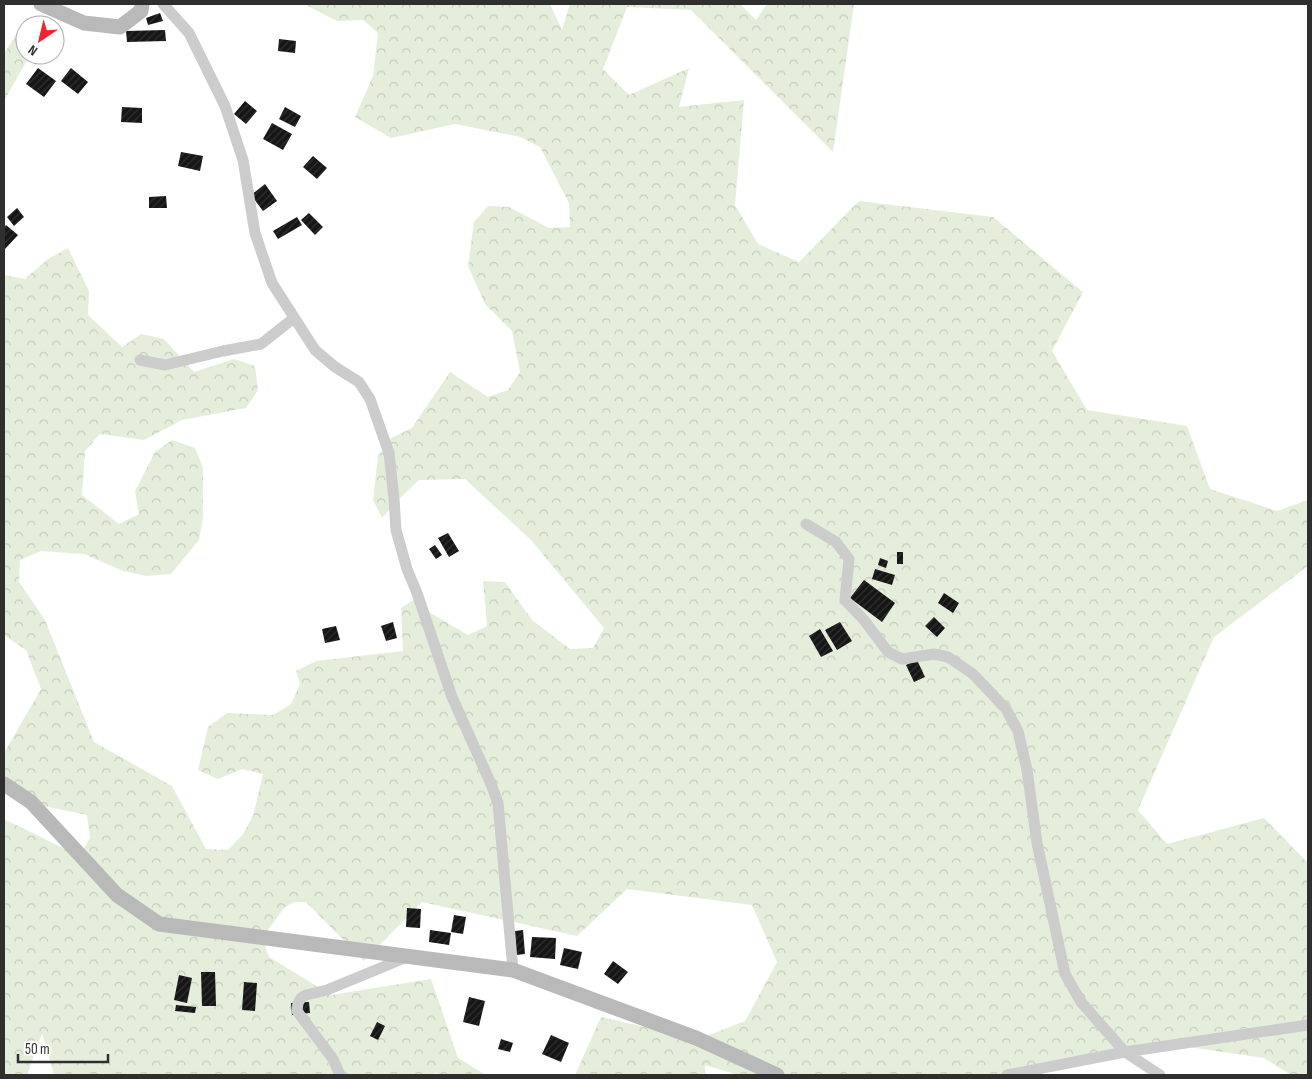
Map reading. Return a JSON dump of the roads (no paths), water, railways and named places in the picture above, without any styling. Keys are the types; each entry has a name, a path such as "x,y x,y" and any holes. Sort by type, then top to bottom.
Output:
{"street":[{"path":"41,4 84,23 120,27 141,11 142,4"},
{"path":"163,4 189,33 225,106 243,160 255,233 272,283 315,350 335,367 359,382 370,399 389,453 396,530 407,569 452,697 498,803 513,970"},
{"path":"140,360 165,365 261,344 294,318"},
{"path":"806,524 836,542 849,559 845,600 864,620 888,652 902,659 934,654 948,657 973,674 1006,709 1018,731 1027,770 1037,843 1065,974 1081,1002 1125,1052 1160,1075"},
{"path":"4,784 31,802 117,895 159,924 513,970 696,1038 777,1075"},
{"path":"340,1075 333,1059 297,1011 298,1002 306,995 327,990 408,957"},
{"path":"1008,1075 1125,1052 1308,1025"}]}
